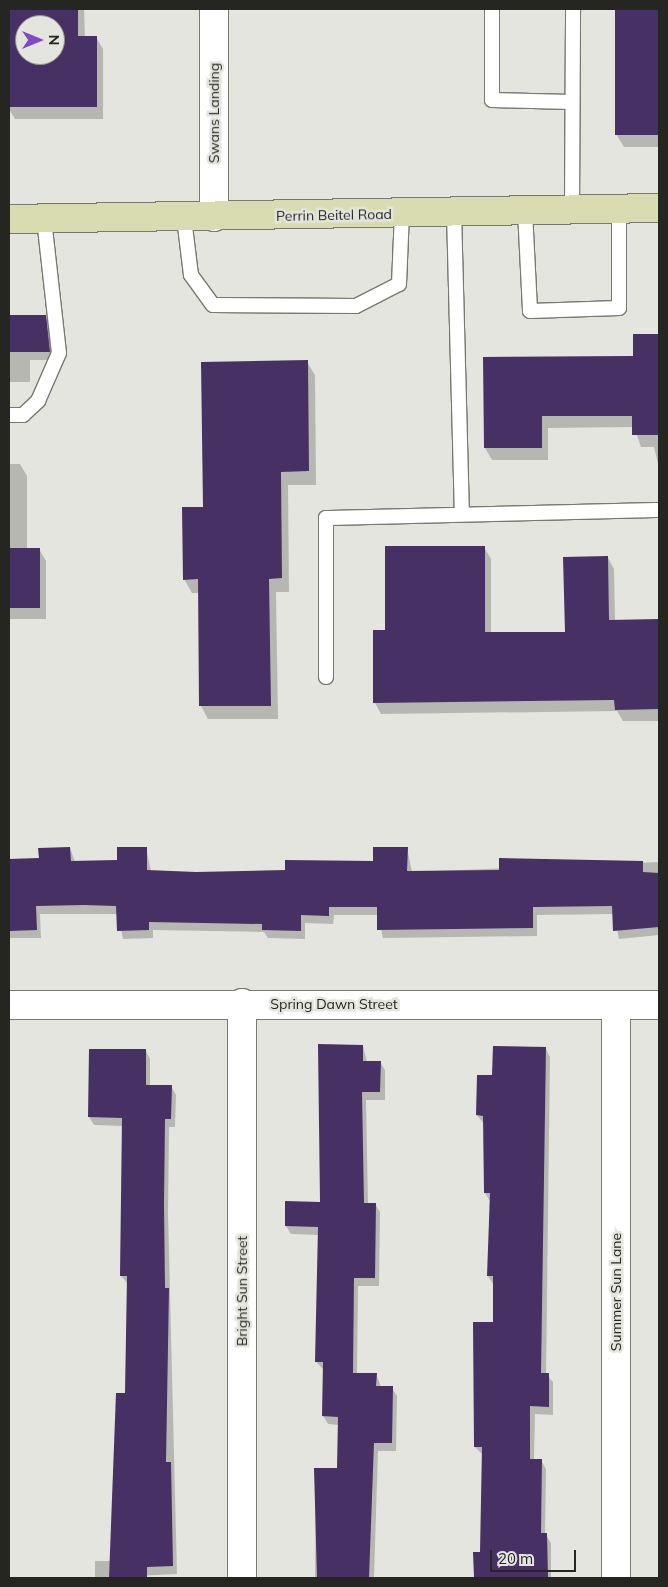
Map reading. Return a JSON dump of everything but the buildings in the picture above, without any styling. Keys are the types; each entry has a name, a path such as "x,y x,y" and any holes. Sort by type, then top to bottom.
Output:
{"main road":[{"name":"Perrin Beitel Road","path":"9,219 184,218 659,208"}],"street":[{"name":"Swans Landing","path":"214,9 214,217"},
{"name":"Spring Dawn Street","path":"9,1006 242,1004 659,1005"},
{"name":"Bright Sun Street","path":"242,1004 242,1578"},
{"name":"Summer Sun Lane","path":"616,1005 616,1578"}],"lane":[{"path":"492,9 492,100 572,102"},
{"path":"572,9 572,210"},
{"path":"525,211 530,310 619,308 619,208"},
{"path":"454,212 462,513"},
{"path":"184,218 191,275 213,305 356,306 399,284 402,213"},
{"path":"9,415 22,415 38,401 59,353 44,219"},
{"path":"326,677 326,518 462,513 659,510"}]}
